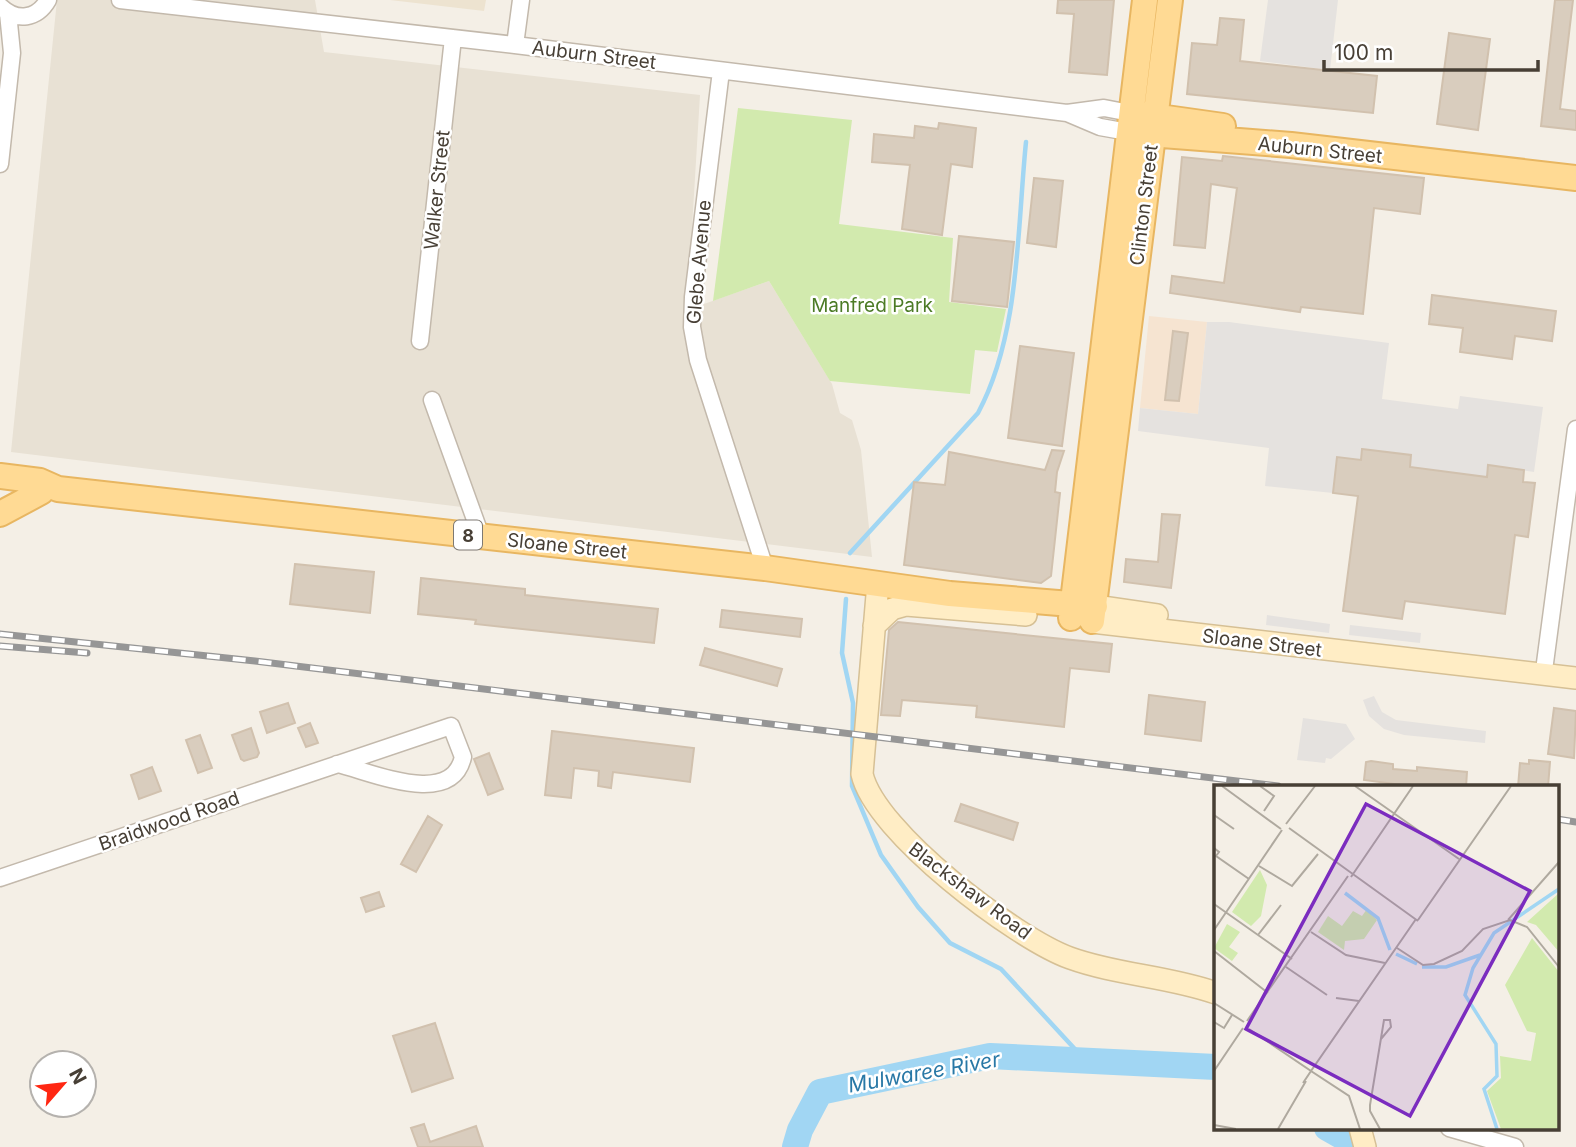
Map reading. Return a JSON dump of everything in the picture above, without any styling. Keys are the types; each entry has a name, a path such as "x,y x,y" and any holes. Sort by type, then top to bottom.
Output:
{"main road":[{"name":"Clinton Street","path":"1083,613 1141,124 1144,0"},
{"name":"Clinton Street","path":"1141,124 1170,0"},
{"name":"Auburn Street","path":"1141,124 1576,169"},
{"name":"Auburn Street","path":"1141,124 1291,145 1576,177"},
{"name":"Sloane Street","path":"0,476 40,481 49,490"},
{"name":"Sloane Street","path":"0,488 49,490 765,568 1083,613"},
{"path":"0,514 49,490"},
{"name":"Sloane Street","path":"950,594 1026,615 1083,613"}],"street":[{"name":"Auburn Street","path":"120,0 259,7 453,38 1067,113 1104,108 1141,124"},
{"path":"515,45 521,0"},
{"path":"12,53 29,16 51,1"},
{"path":"0,164 12,53 4,10 29,16"},
{"name":"Walker Street","path":"420,341 453,38"},
{"name":"Glebe Avenue","path":"720,71 695,272 692,327 698,360 765,568"},
{"path":"432,400 481,536"},
{"path":"1545,663 1576,429"},
{"name":"Blackshaw Road","path":"878,583 862,774 869,794 897,834 957,885 1048,949 1086,964 1183,983 1214,992"},
{"path":"874,626 892,609 906,605 1026,615"},
{"name":"Sloane Street","path":"1083,613 1576,667"},
{"name":"Sloane Street","path":"1083,613 1576,678"},
{"name":"Braidwood Road","path":"0,878 337,764 451,726 463,757 456,772 430,785 406,784 337,764"},
{"path":"1456,1130 1516,1147"}],"shaded area":[{"path":"57,0 315,0 324,52 700,95 687,310 769,281 832,384 840,413 852,420 861,450 872,557 11,452"},
{"path":"390,0 486,0 484,11"},
{"path":"1268,0 1338,0 1330,70 1260,61"},
{"path":"1149,316 1207,322 1198,414 1140,408"},
{"path":"1207,322 1229,322 1389,343 1382,399 1458,409 1460,396 1543,407 1534,472 1489,465 1487,477 1410,467 1411,455 1363,449 1361,460 1337,457 1333,493 1265,486 1269,448 1138,431 1140,408 1198,414"},
{"path":"1267,615 1330,624 1329,633 1266,625"},
{"path":"1350,625 1421,633 1420,643 1349,635"},
{"path":"1374,696 1382,712 1396,720 1486,731 1485,743 1404,735 1384,729 1369,716 1363,700"},
{"path":"1303,718 1346,724 1355,739 1331,759 1326,758 1325,763 1297,760"}],"green space":[{"name":"Manfred Park","path":"738,108 852,120 839,224 953,238 949,302 1006,309 997,352 975,350 970,394 830,381 769,281 713,301"}],"building":[{"path":"1058,0 1114,0 1107,75 1069,72 1074,14 1057,13"},
{"path":"1555,0 1573,0 1560,109 1576,111 1576,130 1541,126"},
{"path":"1220,18 1244,20 1240,61 1377,76 1373,113 1187,94 1192,43 1217,45"},
{"path":"1449,33 1490,39 1478,130 1437,124"},
{"path":"939,123 976,128 972,167 951,164 942,235 902,229 910,165 872,162 874,134 914,138 915,126 938,129"},
{"path":"1223,156 1424,178 1420,214 1374,208 1363,314 1301,307 1300,312 1170,293 1172,276 1224,283 1237,188 1211,184 1205,248 1174,245 1182,157 1222,161"},
{"path":"1034,178 1063,181 1056,247 1027,243"},
{"path":"959,236 1014,242 1007,307 952,301"},
{"path":"1432,295 1556,311 1552,341 1515,336 1512,359 1460,352 1463,328 1429,324"},
{"path":"1173,331 1188,333 1179,401 1165,400"},
{"path":"1020,346 1074,353 1062,446 1008,438"},
{"path":"1362,449 1411,455 1410,467 1487,477 1488,465 1524,470 1523,482 1535,483 1528,537 1515,535 1505,614 1405,601 1402,619 1343,611 1358,496 1333,493 1337,457 1361,460"},
{"path":"1052,450 1064,451 1057,472 1055,492 1060,493 1051,576 1041,583 904,565 914,482 945,485 949,452 1045,470"},
{"path":"1162,514 1180,515 1171,588 1124,582 1126,559 1158,562"},
{"path":"295,564 374,572 370,613 290,604"},
{"path":"421,578 525,589 525,595 658,609 654,643 475,624 476,620 418,614"},
{"path":"722,610 802,619 800,637 720,627"},
{"path":"898,622 1112,644 1109,672 1070,668 1064,727 976,717 977,706 902,700 900,716 881,715 889,630"},
{"path":"705,648 782,669 777,686 700,665"},
{"path":"1149,695 1205,702 1201,741 1145,734"},
{"path":"288,703 295,723 267,733 260,712"},
{"path":"1554,708 1576,711 1574,758 1548,754"},
{"path":"310,723 318,743 306,747 298,728"},
{"path":"251,728 259,753 257,757 244,761 232,735"},
{"path":"552,731 694,748 690,782 613,772 611,788 598,786 599,771 574,768 571,798 545,795"},
{"path":"200,735 212,768 198,773 186,740"},
{"path":"489,753 503,789 488,795 474,759"},
{"path":"1529,760 1550,762 1548,785 1518,785 1520,763 1529,764"},
{"path":"1366,762 1393,764 1393,769 1417,771 1417,767 1467,772 1466,785 1402,785 1364,780"},
{"path":"152,767 161,791 139,799 131,775"},
{"path":"961,804 1018,823 1013,840 955,821"},
{"path":"428,816 442,825 416,872 401,864"},
{"path":"379,892 384,906 366,912 361,898"},
{"path":"435,1023 453,1078 412,1092 393,1036"},
{"path":"424,1124 430,1142 476,1126 483,1147 418,1147 411,1128"}],"waterway":[{"path":"850,553 978,413 992,383 1002,350 1014,281 1026,142"},
{"path":"846,599 842,653 853,703 852,786 881,855 918,907 950,943 1001,969 1085,1060"},
{"name":"Mulwaree River","path":"795,1147 800,1130 820,1092 990,1056 1214,1067"},
{"name":"Mulwaree River","path":"1331,1130 1361,1147"}],"railway":[{"path":"0,634 255,661 1270,785"},
{"path":"0,646 87,653"},
{"path":"1558,819 1576,822"}]}
